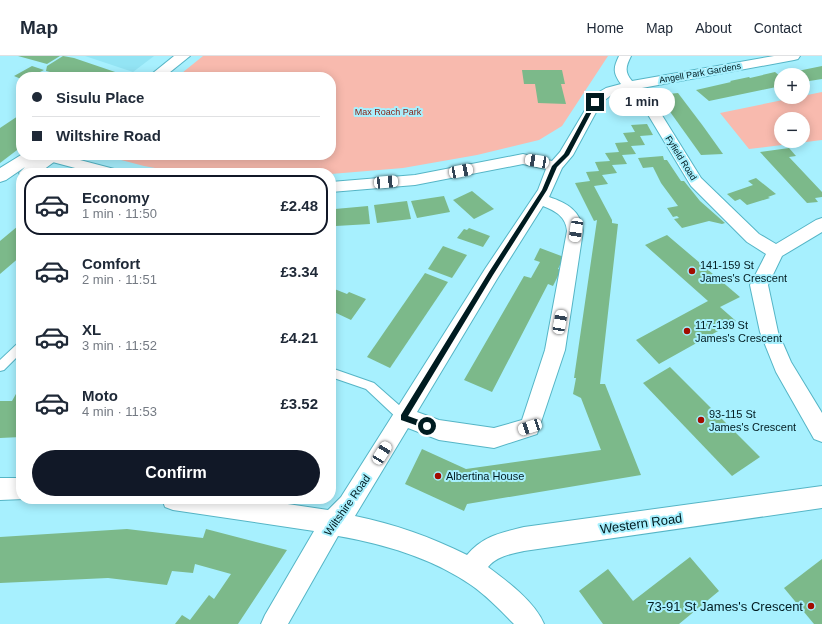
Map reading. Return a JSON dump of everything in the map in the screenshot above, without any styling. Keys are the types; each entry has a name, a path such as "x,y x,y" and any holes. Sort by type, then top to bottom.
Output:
{"highway":[{"path":"162,72 183,56"},
{"path":"0,176 15,165 32,160"},
{"path":"33,168 41,160"},
{"path":"0,192 16,181"}],"street":[{"path":"625,56 619,69 620,74 631,85"},
{"name":"Angell Park Gardens","path":"631,85 794,56"},
{"name":"Wiltshire Road","path":"274,624 333,522 349,505 491,274 545,190 555,166 566,155 598,97 606,92 631,85"},
{"name":"Fyfield Road","path":"631,85 653,112 696,182 753,238 776,252"},
{"path":"336,187 415,180 523,159 555,166"},
{"path":"61,160 93,168"},
{"path":"404,417 439,430 494,438 530,427 555,350 576,230 574,220 569,214 559,206 539,199"},
{"path":"822,224 776,252 758,285 769,332 786,372 822,432"},
{"path":"0,489 16,489"},
{"name":"Western Road","path":"470,570 484,553 500,545 524,539 822,497"},
{"path":"209,504 333,522 382,533 422,546 470,570 510,601 531,624"}],"lane":[{"path":"0,367 16,352"},
{"path":"336,374 370,386 404,417"}],"shaded area":[{"path":"85,56 154,56 133,72"}],"green space":[{"name":"Max Roach Park","path":"203,56 608,56 562,126 539,140 477,155 403,168 336,174 336,168 155,168 121,160 336,160 336,72 183,72"},
{"path":"822,92 822,140 810,141 810,112 774,112 774,146 749,149 720,113 774,102 774,104 810,104 810,94"}],"building":[{"path":"18,56 60,56 47,64"},
{"path":"63,56 74,58 115,72 50,72 46,71 47,66"},
{"path":"32,66 44,70 40,72 21,72"},
{"path":"822,66 822,79 810,81 810,68"},
{"path":"522,70 562,70 565,84 561,84 566,104 538,103 535,84 524,84"},
{"path":"774,72 774,87 709,101 696,90 731,82 730,81"},
{"path":"678,93 723,154 701,155 658,95"},
{"path":"16,117 16,151 0,163 0,128"},
{"path":"647,124 653,135 640,136 645,145 631,146 636,154 622,155 627,164 612,165 617,173 602,175 608,184 594,186 612,220 612,223 618,224 600,384 605,384 641,475 467,504 464,511 405,484 422,449 466,469 601,450 581,398 573,394 597,220 594,221 575,183 590,181 586,172 599,171 595,162 610,161 605,153 619,152 615,143 628,142 623,133 635,132 631,125"},
{"path":"789,148 796,156 789,157 822,192 822,197 815,198 818,202 807,203 760,152"},
{"path":"663,156 664,160 667,160 681,181 684,181 700,201 725,223 722,224 709,221 682,228 674,219 679,218 677,216 673,217 667,208 678,206 661,183 653,167 643,168 638,158"},
{"path":"756,178 776,194 768,197 770,198 747,205 740,199 735,201 727,194 753,185 748,181"},
{"path":"472,191 494,209 474,219 453,200"},
{"path":"444,196 450,212 417,218 411,201"},
{"path":"407,201 411,219 377,223 374,205"},
{"path":"368,206 370,224 336,226 336,209"},
{"path":"16,228 16,260 0,274 0,241"},
{"path":"469,228 490,236 483,247 457,238 464,229 467,230"},
{"path":"667,235 740,297 720,307 736,321 659,364 636,340 708,301 645,245"},
{"path":"443,246 467,255 452,278 428,269"},
{"path":"540,248 564,257 558,269 561,270 553,286 548,284 492,392 464,380 524,276 531,278 540,262 534,260"},
{"path":"425,273 448,282 390,368 367,357"},
{"path":"336,290 347,294 349,292 366,299 351,320 336,313"},
{"name":"93-115 St James's Crescent","path":"670,367 760,457 732,476 643,383"},
{"path":"16,394 16,437 0,438 0,401 12,401"},
{"path":"127,529 203,538 206,529 287,550 238,624 175,624 182,615 190,620 209,595 214,599 231,574 195,564 193,573 172,571 167,585 108,578 0,583 0,537"},
{"path":"690,557 719,591 679,624 603,624 579,591 608,569 633,601"},
{"name":"73-91 St James's Crescent","path":"822,559 822,624 814,624 784,588"}],"place":[{"name":"141-159 St James's Crescent","path":"692,271"},
{"name":"117-139 St James's Crescent","path":"687,331"},
{"name":"93-115 St James's Crescent","path":"701,420"},
{"name":"Albertina House","path":"438,476"},
{"name":"73-91 St James's Crescent","path":"811,606"}],"route":[{"path":"427,426 404,417 491,274 545,190 555,166 566,155 595,102"}]}
